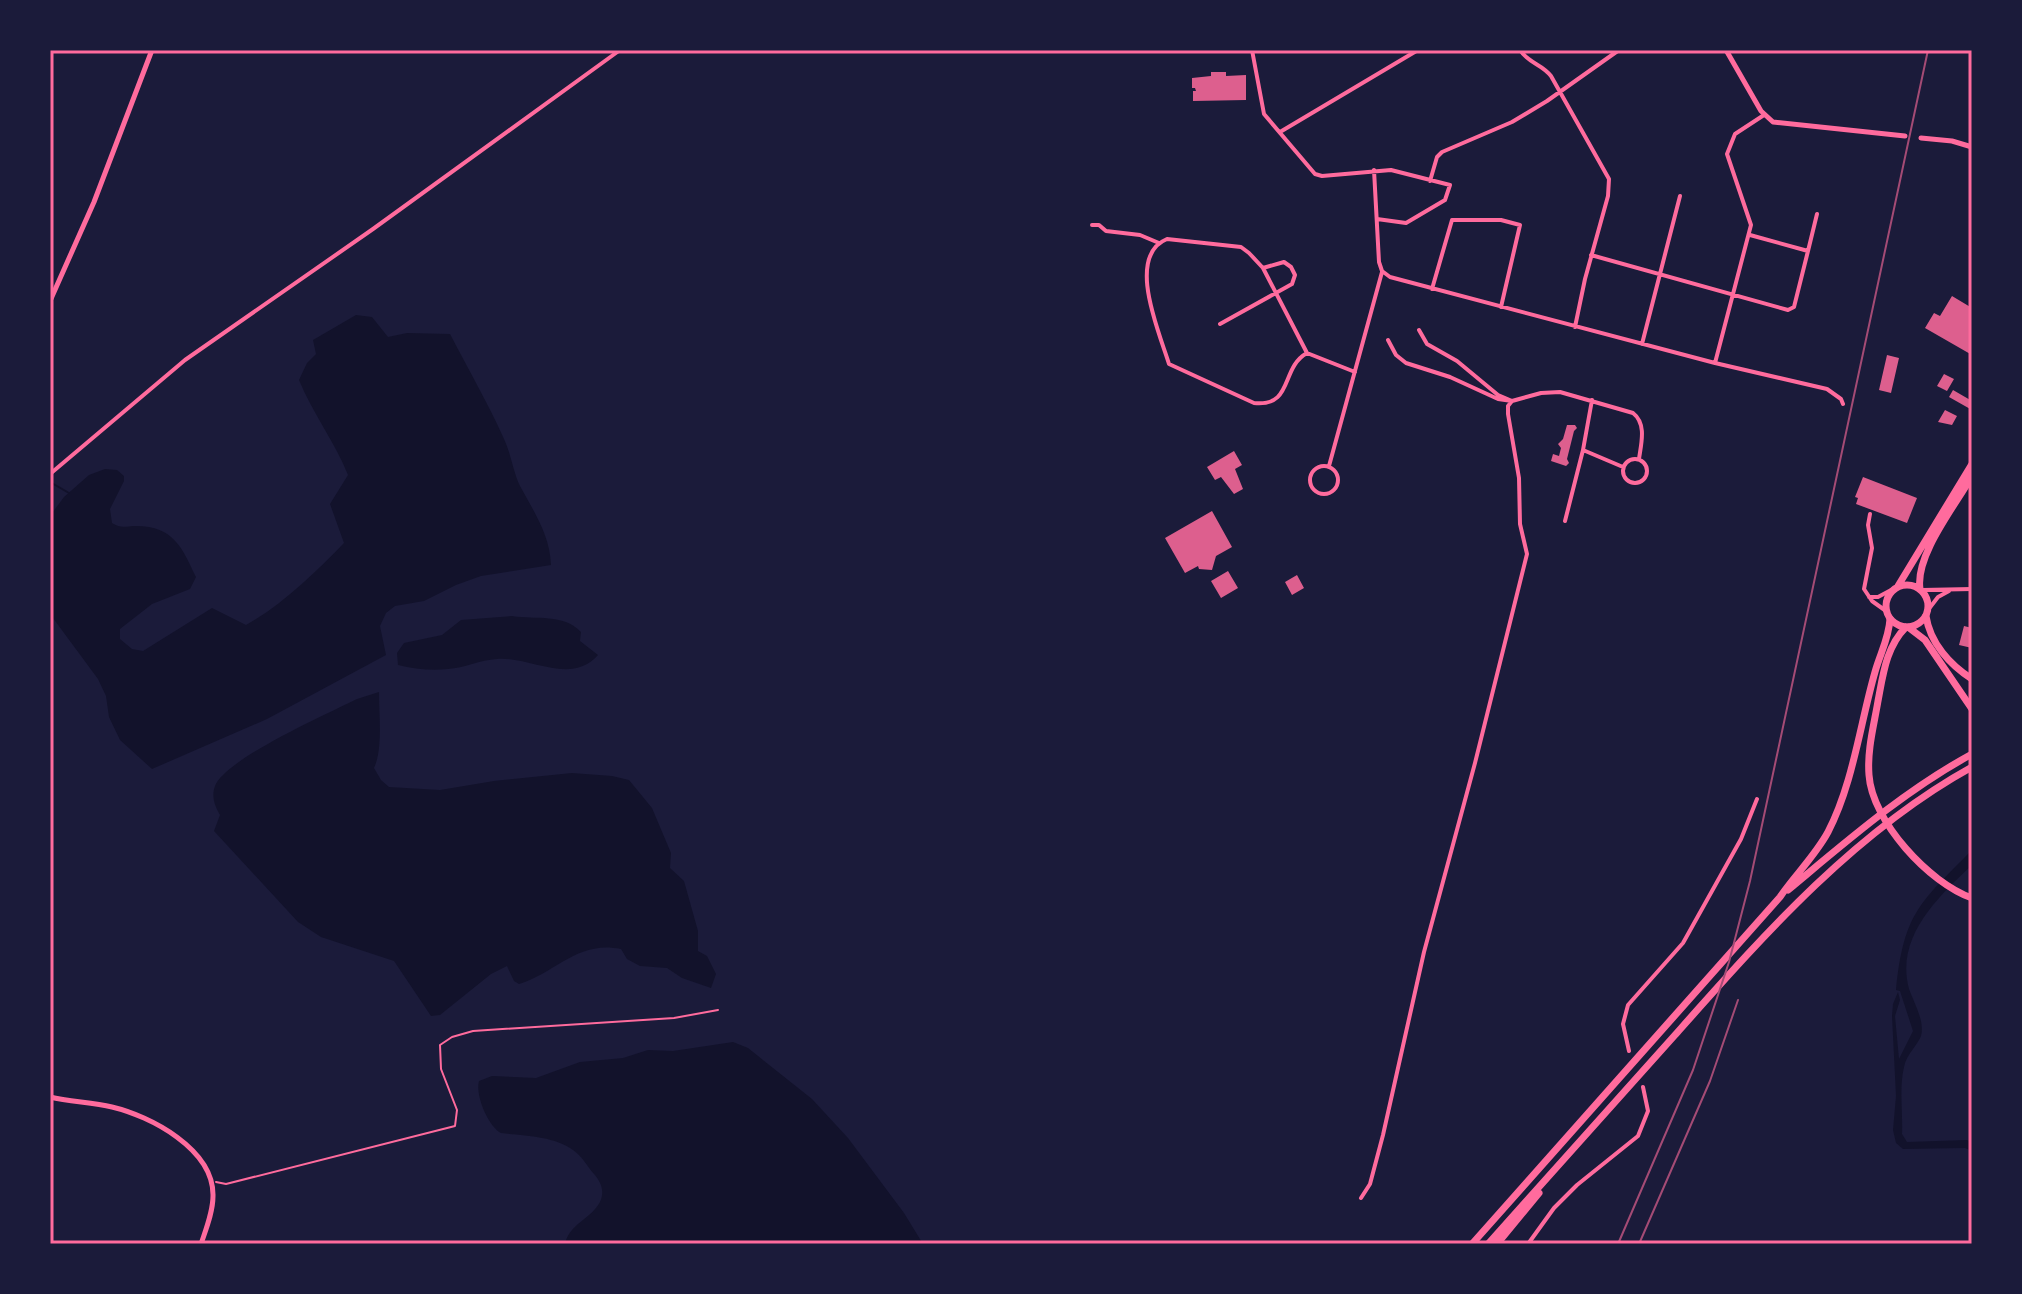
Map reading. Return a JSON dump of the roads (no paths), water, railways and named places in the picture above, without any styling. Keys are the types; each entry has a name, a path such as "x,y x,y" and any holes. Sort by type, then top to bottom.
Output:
{"main road":[{"path":"1472,1244 1780,897 1816,851 1842,796 1887,637 1886,599 1896,588 1972,464"},
{"path":"1972,476 1923,559 1919,574 1921,590 1927,599 1928,628 1942,651 1972,679"},
{"path":"1896,588 1910,585 1921,590"},
{"path":"1927,613 1918,624 1907,627 1897,638 1885,664 1869,752 1871,789 1885,819 1918,861 1940,881 1972,898"},
{"path":"1888,615 1896,624 1907,627 1925,640 1972,709"},
{"path":"1780,897 1896,802 1939,772 1972,754"},
{"path":"1488,1244 1773,926 1875,834 1972,767"},
{"path":"1497,1244 1575,1147"}],"street":[{"path":"50,301 94,202 152,50"},
{"path":"50,474 185,360 361,238 620,50"},
{"path":"1252,50 1262,110 1316,175 1391,170 1450,185 1445,200 1406,223 1377,219"},
{"path":"1280,132 1418,50"},
{"path":"1520,50 1529,61 1547,70 1562,91 1609,179 1608,196 1575,327"},
{"path":"1430,181 1437,157 1442,152 1512,122 1619,50"},
{"path":"1726,50 1764,115 1782,124 1905,136"},
{"path":"1715,363 1750,235 1749,216 1727,154 1735,134 1764,115"},
{"path":"1921,138 1952,141 1972,147"},
{"path":"1329,466 1382,271 1374,170"},
{"path":"1642,344 1680,196"},
{"path":"1591,255 1788,310 1794,307 1817,214"},
{"path":"1432,289 1452,220 1484,219 1520,225 1501,307"},
{"path":"1092,225 1099,225 1106,231 1140,235 1159,243"},
{"path":"1750,235 1808,251"},
{"path":"1307,353 1296,359 1281,396 1267,405 1254,403 1169,364 1146,287 1146,271 1153,250 1167,239 1241,247 1263,268 1307,353 1355,372"},
{"path":"1220,324 1292,284 1295,275 1284,262 1263,268"},
{"path":"1382,271 1396,280 1827,389 1843,404"},
{"path":"1419,330 1427,344 1457,361 1498,395 1512,401"},
{"path":"1388,340 1396,355 1406,363 1450,377 1489,396 1512,401 1555,392 1592,400 1638,416 1642,426 1639,459"},
{"path":"1565,521 1592,400"},
{"path":"1361,1198 1370,1184 1391,1107 1424,952 1526,560 1526,544 1520,524 1519,478 1508,414 1512,401"},
{"path":"1583,450 1623,467"},
{"path":"1631,459 1639,459 1645,463 1646,477 1641,482 1632,483 1623,475 1623,467 1631,459"},
{"path":"1329,466 1336,472 1339,481 1335,489 1322,494 1313,490 1310,478 1316,468 1329,466"},
{"path":"1870,514 1868,525 1872,548 1864,585 1869,597 1888,615"},
{"path":"1869,597 1878,597 1896,588"},
{"path":"1927,613 1938,597 1955,589"},
{"path":"1921,590 1972,589"},
{"path":"1629,1051 1623,1024 1628,1005 1683,943 1741,839 1757,799"},
{"path":"1528,1244 1548,1215 1577,1185 1638,1136 1648,1111 1643,1087"},
{"path":"50,1097 114,1107 142,1118 193,1151 211,1181 213,1203 201,1244"}],"waterway":[{"path":"50,482 69,493"}],"railway":[{"path":"1618,1244 1693,1070 1729,962 1750,881 1928,50"},
{"path":"1639,1244 1710,1081 1738,1000"}]}
